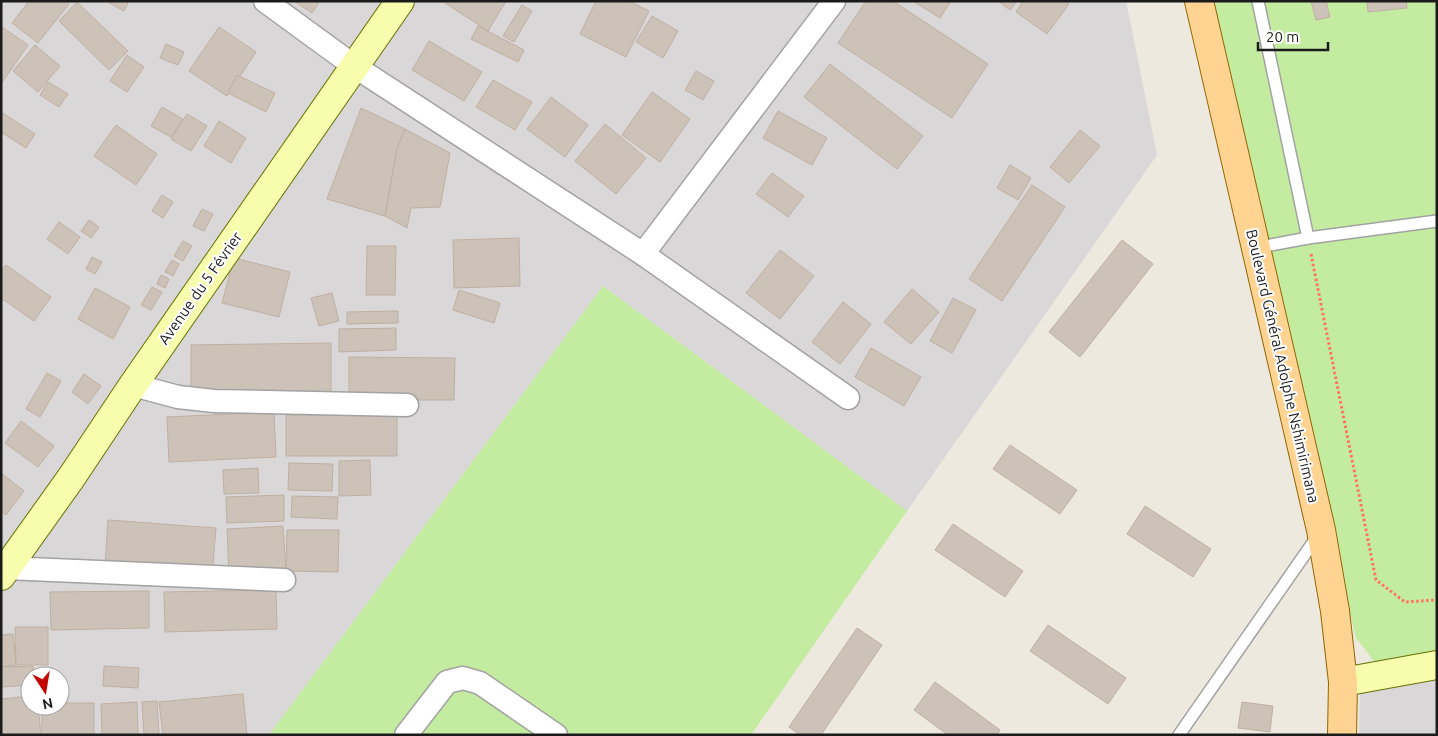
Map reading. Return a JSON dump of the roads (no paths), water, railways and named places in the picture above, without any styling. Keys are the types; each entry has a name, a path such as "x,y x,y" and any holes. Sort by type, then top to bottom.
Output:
{"main road":[{"name":"Boulevard Général Adolphe Nshimirimana","path":"1199,1 1321,530 1335,612 1343,682 1342,735"}],"street":[{"path":"265,1 354,66 643,254 848,398"},
{"name":"Avenue du 5 Février","path":"4,572 400,1"},
{"path":"643,254 834,1"},
{"path":"133,386 178,397 214,401 407,405"},
{"path":"4,572 284,580"},
{"path":"1343,682 1437,665"},
{"path":"406,735 447,682 463,678 480,683 556,735"}],"lane":[{"path":"1258,1 1308,238"},
{"path":"1255,248 1308,238 1437,221"},
{"path":"1179,735 1321,530"}]}
